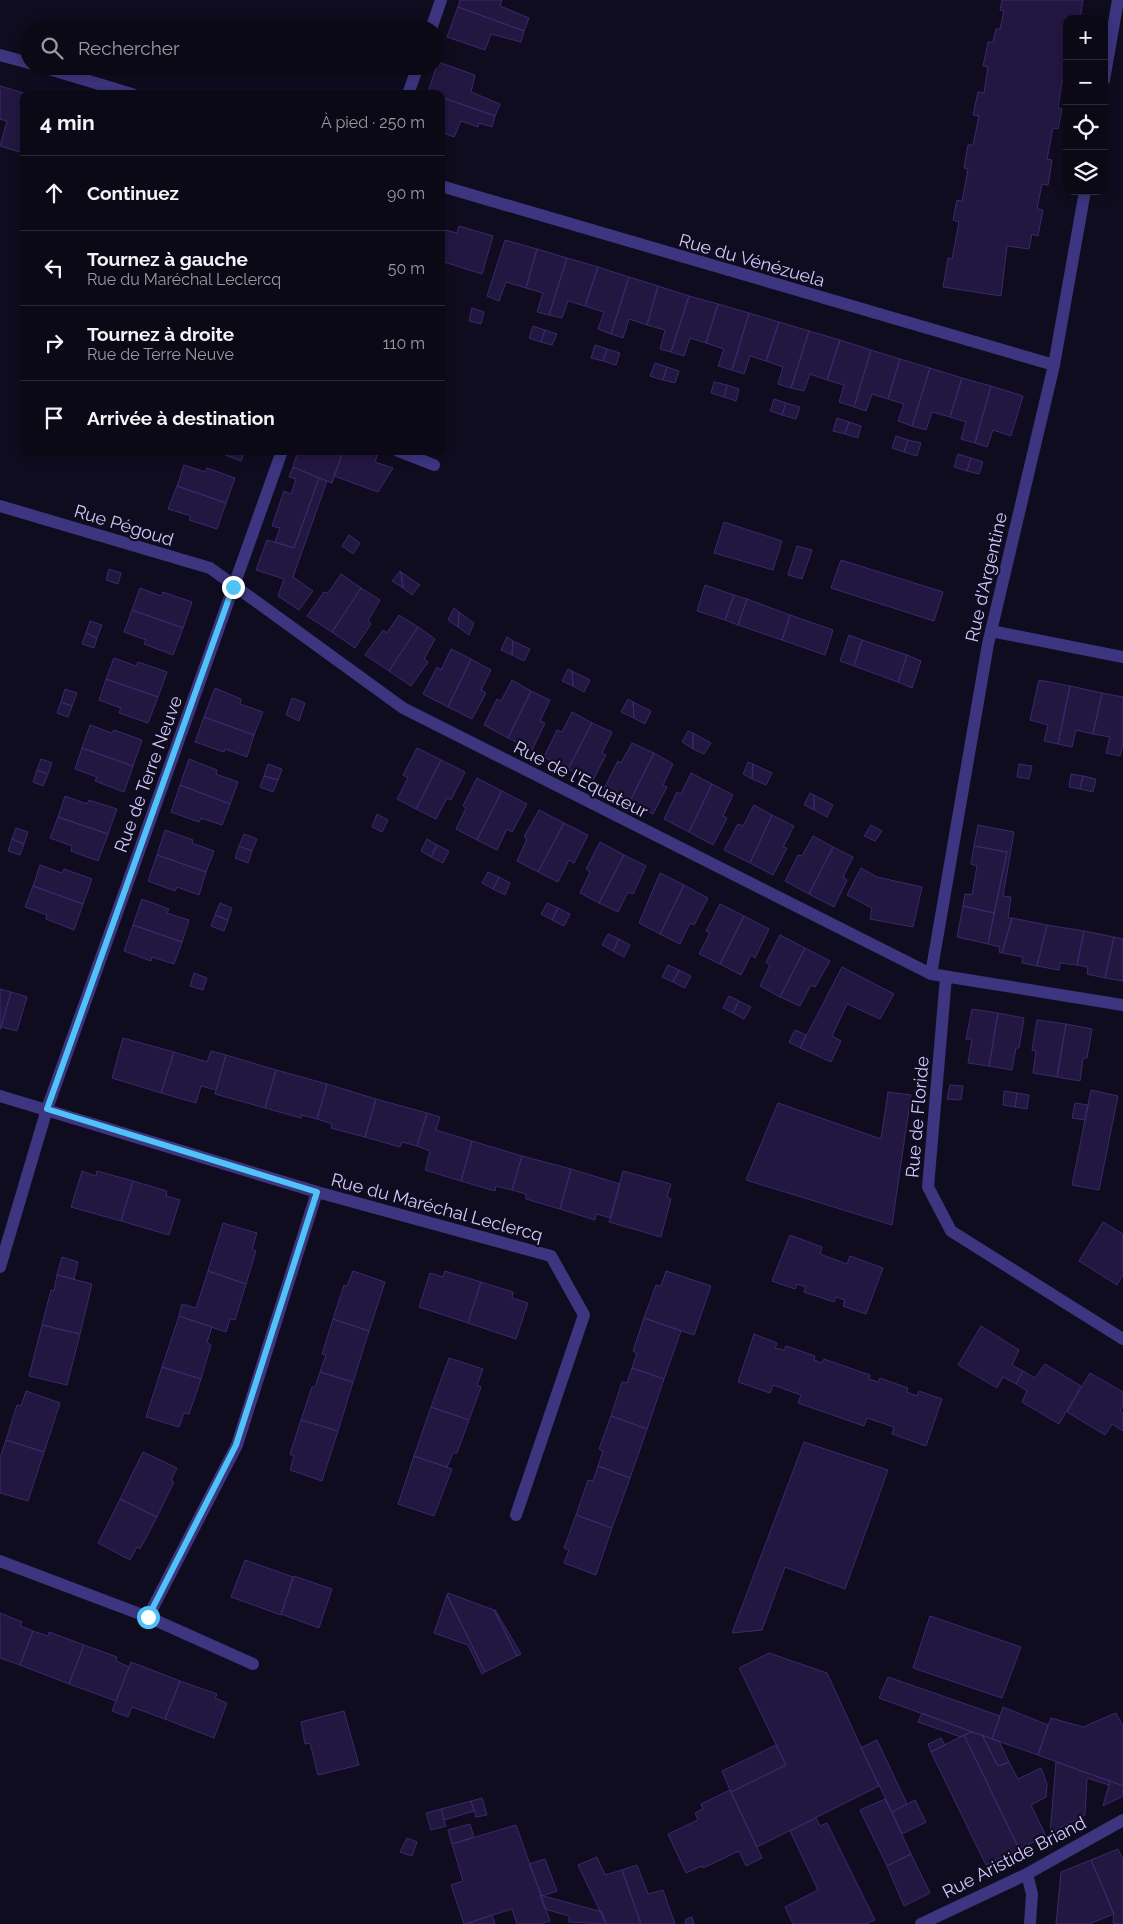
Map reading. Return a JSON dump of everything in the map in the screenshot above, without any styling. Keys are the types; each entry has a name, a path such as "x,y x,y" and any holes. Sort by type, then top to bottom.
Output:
{"street":[{"path":"434,20 441,0"},
{"path":"1108,60 1118,0"},
{"path":"0,54 20,60"},
{"path":"69,75 119,90"},
{"path":"409,90 415,75"},
{"name":"Rue du Vénézuela","path":"445,187 1054,365"},
{"name":"Rue d'Argentine","path":"931,974 990,631 1054,365 1084,195"},
{"name":"Rue de Terre Neuve","path":"0,1267 47,1109 281,455"},
{"path":"408,455 434,465"},
{"name":"Rue Pégoud","path":"0,506 210,568 233,587"},
{"name":"Rue de l'Equateur","path":"233,587 403,708 931,974 1123,1005"},
{"path":"990,631 1123,657"},
{"name":"Rue de Floride","path":"946,977 928,1187 951,1231 1123,1339"},
{"name":"Rue du Maréchal Leclercq","path":"0,1096 317,1192 551,1256 584,1315 516,1515"},
{"path":"148,1617 236,1445 317,1192"},
{"path":"0,1561 148,1617 253,1664"},
{"name":"Rue Aristide Briand","path":"921,1924 1027,1874 1123,1820"},
{"path":"1027,1874 1032,1894 1030,1924"}],"building":[{"path":"460,0 502,0 500,6 529,18 524,31 458,7"},
{"path":"1002,0 1083,0 1081,15 1063,15 1063,81 1058,108 1062,109 1058,129 1053,128 1047,159 1052,160 1048,185 1042,184 1037,209 1043,210 1038,236 1032,234 1029,249 1007,246 1001,296 943,287 948,258 952,259 959,222 953,220 957,200 962,201 968,169 964,168 968,145 973,145 979,116 973,115 978,92 984,93 988,67 983,66 988,42 993,42 996,29 1000,29 1004,11 1000,10"},
{"path":"458,7 524,31 521,42 491,34 485,50 447,37"},
{"path":"445,64 475,75 471,92 500,104 495,116 445,98 445,90 429,90 434,75 445,75"},
{"path":"0,86 20,92 20,152 0,146 7,121 0,119"},
{"path":"445,98 495,116 492,127 479,123 478,127 461,121 454,137 445,134"},
{"path":"459,226 493,236 482,274 445,262 445,230 457,233"},
{"path":"505,240 537,249 526,288 506,282 499,301 487,296"},
{"path":"537,249 567,258 549,315 537,312 543,293 526,288"},
{"path":"567,258 598,267 585,306 568,301 562,318 549,315"},
{"path":"598,267 629,277 611,334 598,329 604,312 585,306"},
{"path":"629,277 658,286 647,325 629,319 623,338 611,334"},
{"path":"658,286 689,296 671,352 660,349 665,330 647,325"},
{"path":"689,296 718,304 706,343 690,338 684,356 671,352"},
{"path":"718,304 749,313 732,370 718,366 724,349 706,343"},
{"path":"472,308 484,312 481,324 469,321"},
{"path":"749,313 779,322 766,361 750,356 744,374 732,370"},
{"path":"779,322 809,331 791,388 778,384 783,367 766,361"},
{"path":"533,326 545,330 541,342 529,338"},
{"path":"545,330 557,334 552,345 541,342"},
{"path":"809,331 840,340 827,380 810,374 804,391 791,388"},
{"path":"840,340 871,350 854,407 839,402 844,385 827,380"},
{"path":"595,345 607,349 603,361 591,358"},
{"path":"607,349 620,353 616,365 603,361"},
{"path":"871,350 900,359 888,399 872,394 866,411 854,407"},
{"path":"900,359 930,368 912,426 898,421 904,404 888,399"},
{"path":"655,363 667,367 663,380 650,376"},
{"path":"667,367 679,371 675,383 663,380"},
{"path":"930,368 962,378 950,417 932,412 926,430 912,426"},
{"path":"962,378 991,386 975,443 961,439 966,422 950,417"},
{"path":"714,382 727,385 724,397 711,393"},
{"path":"727,385 739,389 736,401 724,397"},
{"path":"991,386 1023,396 1011,436 993,430 987,447 975,443"},
{"path":"774,399 786,403 782,415 770,411"},
{"path":"786,403 800,407 796,419 782,415"},
{"path":"837,418 849,422 845,434 833,431"},
{"path":"849,422 861,426 858,438 845,434"},
{"path":"896,436 908,440 904,452 892,448"},
{"path":"908,440 921,443 917,456 904,452"},
{"path":"958,454 971,458 967,471 954,467"},
{"path":"225,455 243,455 241,461"},
{"path":"297,455 342,455 332,483 293,467"},
{"path":"342,455 377,455 375,462 393,468 378,492 334,476"},
{"path":"971,458 983,462 979,474 967,471"},
{"path":"184,465 205,472 207,468 235,478 226,503 177,486"},
{"path":"293,467 319,478 294,548 275,542 280,528 272,526 284,491 291,494 296,479 289,477"},
{"path":"319,478 327,481 293,577 313,591 299,610 278,596 284,579 256,570 267,540 294,548"},
{"path":"177,486 226,503 217,529 189,520 191,516 168,509"},
{"path":"724,522 782,541 773,570 714,553"},
{"path":"349,535 360,543 353,554 342,546"},
{"path":"797,546 812,550 802,579 788,575"},
{"path":"841,560 943,592 934,621 831,588"},
{"path":"109,569 121,573 118,584 106,580"},
{"path":"401,572 403,588 392,581"},
{"path":"401,572 420,585 412,595 403,588"},
{"path":"341,574 361,588 332,632 307,616 324,592 328,593"},
{"path":"705,585 734,595 725,620 697,611"},
{"path":"140,588 161,596 163,592 192,602 183,628 132,610"},
{"path":"361,588 380,600 368,621 371,624 355,648 332,632"},
{"path":"734,595 747,599 738,625 725,620"},
{"path":"747,599 790,615 782,640 738,625"},
{"path":"454,608 459,612 458,627 448,620"},
{"path":"132,610 183,628 173,655 144,644 146,640 124,632"},
{"path":"459,612 474,623 469,635 458,627"},
{"path":"399,615 418,627 389,671 365,655 383,630 387,633"},
{"path":"790,615 833,630 825,655 782,640"},
{"path":"90,621 102,625 97,638 86,633"},
{"path":"418,627 435,639 424,659 428,662 411,686 389,671"},
{"path":"86,633 97,638 94,648 82,644"},
{"path":"849,635 862,640 854,666 840,661"},
{"path":"507,637 513,641 512,655 501,650"},
{"path":"862,640 907,655 898,682 854,666"},
{"path":"513,641 530,649 524,661 512,655"},
{"path":"451,649 471,659 448,707 423,694 437,667 441,670"},
{"path":"907,655 921,661 912,688 898,682"},
{"path":"114,658 136,666 138,662 167,672 158,697 106,679"},
{"path":"471,659 491,670 481,690 486,693 472,719 448,707"},
{"path":"568,669 572,671 573,686 562,681"},
{"path":"572,671 590,680 584,692 573,686"},
{"path":"106,679 158,697 148,723 119,713 121,708 99,700"},
{"path":"512,680 531,691 508,738 484,725 497,699 501,701"},
{"path":"1039,680 1070,686 1058,744 1044,741 1048,725 1030,720"},
{"path":"1070,686 1102,693 1093,734 1076,730 1072,747 1058,744"},
{"path":"215,688 241,699 240,704 263,712 254,735 204,717"},
{"path":"65,689 77,693 72,706 61,702"},
{"path":"531,691 550,700 540,721 545,723 532,750 508,738"},
{"path":"1102,693 1123,697 1123,744 1120,756 1106,753 1110,737 1093,734"},
{"path":"292,698 305,703 299,721 286,715"},
{"path":"628,699 633,702 634,718 621,712"},
{"path":"61,702 72,706 68,717 57,713"},
{"path":"633,702 651,711 645,724 634,718"},
{"path":"572,712 592,723 568,769 544,757 557,730 562,732"},
{"path":"204,717 254,735 247,757 225,749 224,752 195,742"},
{"path":"592,723 612,732 602,753 606,755 592,782 568,769"},
{"path":"90,725 112,733 114,730 142,740 133,766 82,748"},
{"path":"688,731 693,733 693,749 682,742"},
{"path":"693,733 711,743 704,754 693,749"},
{"path":"632,743 654,753 630,801 604,788 618,761 621,763"},
{"path":"82,748 133,766 124,792 95,781 97,777 75,769"},
{"path":"417,748 441,760 416,809 397,799 408,778 403,775"},
{"path":"654,753 673,764 663,785 667,787 653,814 630,801"},
{"path":"41,759 52,763 48,774 37,770"},
{"path":"189,759 217,770 216,774 238,782 230,804 180,785"},
{"path":"441,760 465,772 451,800 447,798 436,819 416,809"},
{"path":"748,762 753,764 752,779 743,774"},
{"path":"268,764 282,769 278,780 264,776"},
{"path":"753,764 772,773 766,785 752,779"},
{"path":"1019,764 1032,766 1029,779 1017,777"},
{"path":"37,770 48,774 43,786 33,782"},
{"path":"691,773 712,784 689,832 664,819 677,792 681,794"},
{"path":"1071,774 1083,776 1080,789 1069,787"},
{"path":"264,776 278,780 273,792 260,787"},
{"path":"1083,776 1096,779 1093,792 1080,789"},
{"path":"477,778 502,791 477,840 456,829 466,808 463,806"},
{"path":"712,784 733,795 723,816 727,818 713,845 689,832"},
{"path":"180,785 230,804 222,825 201,818 199,822 171,812"},
{"path":"502,791 527,804 512,832 507,829 497,850 477,840"},
{"path":"810,793 814,795 814,810 804,805"},
{"path":"814,795 833,805 827,817 814,810"},
{"path":"65,796 87,804 89,800 117,809 108,834 58,817"},
{"path":"754,805 772,815 750,863 724,850 738,824 743,826"},
{"path":"539,810 564,823 538,872 517,861 527,839 524,837"},
{"path":"377,814 388,820 382,832 372,827"},
{"path":"772,815 794,826 783,847 787,848 773,875 750,863"},
{"path":"58,817 108,834 98,861 71,851 72,846 50,838"},
{"path":"564,823 588,835 574,863 569,860 558,882 538,872"},
{"path":"871,825 882,831 875,841 864,836"},
{"path":"978,825 1014,832 1003,896 1011,897 1008,918 1012,918 1002,953 999,952 1000,947 988,944 1007,852 974,846"},
{"path":"16,828 28,832 24,844 12,839"},
{"path":"165,830 193,840 192,843 214,851 206,872 157,855"},
{"path":"244,834 257,839 252,851 239,846"},
{"path":"813,836 833,847 809,894 785,881 798,855 802,856"},
{"path":"12,839 24,844 20,855 8,851"},
{"path":"427,839 437,845 431,857 421,851"},
{"path":"600,842 624,855 599,903 580,893 590,872 586,869"},
{"path":"437,845 449,851 443,863 431,857"},
{"path":"239,846 252,851 248,863 235,858"},
{"path":"974,846 1007,852 994,913 963,906 965,894 972,895 977,866 971,864"},
{"path":"833,847 853,857 843,877 847,880 834,907 809,894"},
{"path":"157,855 206,872 199,895 177,887 175,891 148,881"},
{"path":"624,855 646,866 633,894 628,892 618,912 599,903"},
{"path":"40,865 62,873 64,869 92,879 83,904 33,886"},
{"path":"861,868 877,877 922,887 913,927 870,919 872,908 847,895"},
{"path":"488,872 499,877 493,889 482,883"},
{"path":"660,873 684,885 660,934 639,923"},
{"path":"499,877 510,883 505,895 493,889"},
{"path":"684,885 708,898 694,925 690,923 680,944 660,934"},
{"path":"33,886 83,904 74,930 46,919 47,915 25,907"},
{"path":"142,899 169,909 167,913 189,920 182,942 133,925"},
{"path":"220,903 232,908 228,920 215,915"},
{"path":"547,903 558,908 552,920 541,914"},
{"path":"720,904 744,916 720,964 699,954 710,933 706,931"},
{"path":"963,906 994,913 988,944 957,937"},
{"path":"558,908 570,914 564,926 552,920"},
{"path":"215,915 228,920 224,931 211,926"},
{"path":"744,916 769,929 755,958 751,955 741,975 720,964"},
{"path":"1012,918 1047,925 1037,966 1022,963 1023,957 1002,953"},
{"path":"133,925 182,942 174,964 152,957 151,961 124,951"},
{"path":"1047,925 1084,931 1077,965 1060,963 1059,970 1037,966"},
{"path":"1084,931 1114,937 1105,978 1087,974 1088,967 1077,965"},
{"path":"608,934 619,939 613,951 602,945"},
{"path":"780,935 805,948 780,997 760,986 770,965 766,962"},
{"path":"1114,937 1123,939 1123,981 1105,978"},
{"path":"619,939 630,945 624,957 613,951"},
{"path":"805,948 830,961 815,987 811,985 800,1006 780,997"},
{"path":"668,965 679,970 673,982 662,977"},
{"path":"842,967 894,994 880,1019 847,1004 832,1036 841,1041 831,1062 800,1048"},
{"path":"679,970 691,976 685,988 673,982"},
{"path":"194,973 207,978 203,990 190,986"},
{"path":"0,989 11,992 0,1030"},
{"path":"11,992 27,997 17,1031 1,1027"},
{"path":"729,996 739,1001 733,1013 723,1008"},
{"path":"739,1001 751,1007 744,1019 733,1013"},
{"path":"972,1009 998,1013 989,1066 968,1063 972,1039 966,1039"},
{"path":"998,1013 1024,1018 1019,1048 1016,1048 1012,1070 989,1066"},
{"path":"1037,1020 1066,1024 1057,1077 1033,1073 1036,1051 1032,1050"},
{"path":"1066,1024 1092,1029 1087,1058 1083,1058 1080,1081 1057,1077"},
{"path":"795,1030 806,1035 800,1048 789,1042"},
{"path":"123,1038 174,1052 161,1093 112,1078"},
{"path":"211,1051 226,1055 216,1090 201,1086 196,1103 161,1093 174,1052 207,1062"},
{"path":"226,1055 276,1070 265,1108 215,1094"},
{"path":"276,1070 327,1084 317,1119 302,1115 301,1118 265,1108"},
{"path":"327,1084 376,1099 365,1137 331,1128 332,1124 317,1119"},
{"path":"950,1085 963,1086 961,1100 947,1099"},
{"path":"1091,1090 1118,1096 1099,1190 1072,1185"},
{"path":"1004,1091 1017,1093 1015,1107 1003,1105"},
{"path":"888,1092 911,1095 892,1225 746,1180 778,1103 881,1139"},
{"path":"1017,1093 1029,1095 1027,1109 1015,1107"},
{"path":"376,1099 427,1113 417,1146 402,1142 400,1147 365,1137"},
{"path":"1075,1103 1088,1105 1085,1120 1072,1118"},
{"path":"427,1113 440,1117 436,1130 472,1141 461,1181 425,1170 430,1151 417,1146"},
{"path":"472,1141 522,1156 512,1190 496,1186 495,1191 461,1181"},
{"path":"522,1156 571,1169 560,1209 526,1199 526,1194 512,1190"},
{"path":"571,1169 620,1184 611,1218 596,1214 595,1220 560,1209"},
{"path":"82,1171 96,1176 97,1171 133,1181 121,1221 71,1207"},
{"path":"623,1171 671,1184 667,1197 671,1199 661,1237 609,1222"},
{"path":"133,1181 167,1191 166,1196 180,1200 169,1235 121,1221"},
{"path":"1103,1222 1123,1234 1123,1275 1117,1285 1079,1261"},
{"path":"223,1223 257,1233 252,1249 256,1251 246,1284 208,1271"},
{"path":"790,1235 822,1247 820,1254 847,1264 850,1256 883,1268 866,1314 843,1306 845,1300 836,1297 834,1302 804,1292 806,1287 797,1284 795,1289 772,1281"},
{"path":"62,1257 78,1262 74,1279 57,1275"},
{"path":"208,1271 246,1284 235,1320 230,1319 226,1332 179,1316 182,1304 196,1308"},
{"path":"353,1271 385,1282 369,1331 333,1319 344,1285 347,1286"},
{"path":"445,1271 481,1282 468,1323 419,1307 430,1273 443,1277"},
{"path":"666,1271 711,1286 694,1335 644,1318 656,1285 661,1286"},
{"path":"57,1275 92,1284 80,1334 42,1325 51,1290 54,1291"},
{"path":"481,1282 513,1292 512,1298 528,1303 516,1339 468,1323"},
{"path":"179,1316 212,1327 207,1342 211,1345 201,1379 162,1367"},
{"path":"644,1318 681,1331 664,1379 632,1368 637,1353 633,1351"},
{"path":"333,1319 369,1331 353,1382 320,1372 326,1355 322,1354"},
{"path":"42,1325 80,1334 67,1385 29,1376"},
{"path":"981,1326 1019,1350 1012,1365 1023,1371 1016,1384 1003,1377 997,1388 958,1365"},
{"path":"754,1334 777,1343 775,1348 784,1350 786,1346 815,1356 814,1360 822,1363 824,1359 870,1375 869,1379 878,1382 880,1378 908,1388 907,1392 917,1396 919,1391 942,1399 926,1446 892,1434 894,1427 867,1418 864,1426 798,1403 801,1395 773,1385 770,1393 738,1382"},
{"path":"449,1358 483,1369 477,1385 481,1387 469,1420 431,1407"},
{"path":"1045,1364 1081,1386 1059,1424 1022,1402 1027,1391 1016,1384 1023,1371 1035,1378"},
{"path":"162,1367 201,1379 189,1414 184,1413 179,1427 146,1417"},
{"path":"632,1368 664,1379 647,1429 611,1416 622,1382 627,1383"},
{"path":"320,1372 353,1382 338,1431 301,1420 312,1387 315,1387"},
{"path":"1090,1373 1123,1392 1123,1406 1120,1411 1123,1413 1123,1431 1112,1424 1105,1435 1067,1412"},
{"path":"26,1391 60,1403 44,1452 6,1440 17,1405 21,1406"},
{"path":"431,1407 469,1420 457,1453 453,1453 447,1467 414,1456"},
{"path":"611,1416 647,1429 630,1478 598,1466 603,1451 599,1449"},
{"path":"301,1420 338,1431 322,1481 290,1470 294,1456 290,1454"},
{"path":"6,1440 44,1452 28,1501 0,1493 0,1458"},
{"path":"804,1442 888,1470 845,1589 785,1567 762,1630 732,1633"},
{"path":"143,1452 177,1468 171,1480 174,1482 157,1517 120,1499"},
{"path":"414,1456 452,1469 434,1516 398,1504"},
{"path":"598,1466 630,1478 612,1528 576,1515 588,1480 593,1481"},
{"path":"120,1499 157,1517 140,1549 137,1547 130,1560 98,1543"},
{"path":"576,1515 612,1528 596,1575 564,1563 569,1550 564,1548"},
{"path":"245,1560 293,1577 281,1615 231,1597"},
{"path":"294,1576 332,1589 319,1628 281,1614"},
{"path":"448,1593 494,1610 517,1656 485,1672 447,1595"},
{"path":"447,1595 485,1672 482,1674 468,1645 434,1633"},
{"path":"495,1610 521,1654 517,1656"},
{"path":"0,1613 22,1622 20,1626 33,1631 20,1665 0,1658"},
{"path":"930,1616 1021,1647 1002,1698 913,1668"},
{"path":"33,1631 48,1636 49,1632 84,1645 69,1684 20,1665"},
{"path":"84,1645 117,1657 116,1661 129,1667 116,1701 69,1684"},
{"path":"769,1653 827,1673 879,1786 757,1847 731,1792 786,1765 739,1668"},
{"path":"131,1662 180,1681 165,1719 132,1707 128,1717 112,1711"},
{"path":"888,1677 1000,1716 992,1739 879,1698"},
{"path":"180,1681 217,1694 215,1698 227,1703 214,1738 165,1719"},
{"path":"1003,1707 1048,1725 1038,1755 992,1739"},
{"path":"344,1711 359,1765 318,1775 310,1743 305,1744 301,1722"},
{"path":"922,1713 972,1732 961,1737 918,1722"},
{"path":"1116,1713 1123,1726 1123,1786 1038,1755 1051,1718 1083,1727"},
{"path":"972,1732 982,1735 998,1766 1009,1762 1018,1779 1041,1768 1047,1784 1046,1797 1031,1805 1046,1836 1019,1849 964,1735"},
{"path":"964,1735 1019,1849 986,1865 931,1752"},
{"path":"982,1735 999,1741 1009,1762 998,1766"},
{"path":"941,1738 945,1745 931,1752 928,1744"},
{"path":"877,1740 907,1804 892,1812 861,1748"},
{"path":"776,1745 786,1765 731,1792 722,1771"},
{"path":"1056,1762 1110,1781 1109,1785 1087,1778 1085,1815 1050,1833"},
{"path":"1110,1781 1123,1786 1123,1796 1103,1806"},
{"path":"730,1790 762,1858 746,1866 739,1851 703,1868 702,1866 686,1873 668,1834 698,1820 695,1813 703,1809 701,1804"},
{"path":"482,1798 487,1815 476,1817 471,1801"},
{"path":"885,1799 911,1854 887,1866 860,1810"},
{"path":"915,1800 926,1822 902,1834 892,1812"},
{"path":"471,1801 474,1811 444,1820 441,1809"},
{"path":"441,1809 446,1826 431,1830 426,1813"},
{"path":"816,1818 820,1826 827,1823 875,1920 866,1924 793,1924 785,1907 818,1890 790,1831"},
{"path":"470,1824 474,1837 452,1844 448,1830"},
{"path":"516,1825 550,1921 540,1924 517,1924 512,1909 464,1924 451,1885 463,1881 452,1844"},
{"path":"407,1838 417,1842 412,1856 400,1852"},
{"path":"1118,1849 1123,1860 1123,1924 1113,1923 1114,1914 1091,1860"},
{"path":"911,1854 930,1893 904,1906 887,1866"},
{"path":"597,1857 605,1875 622,1870 641,1924 606,1924 578,1865"},
{"path":"545,1859 557,1891 542,1896 529,1864"},
{"path":"1091,1860 1114,1914 1089,1924 1056,1924 1061,1872"},
{"path":"637,1865 648,1894 663,1890 675,1924 641,1924 622,1870"},
{"path":"540,1895 602,1912 606,1924 569,1922 569,1916 545,1909"},
{"path":"492,1915 495,1924 467,1924"},
{"path":"692,1917 694,1924 685,1924 686,1919"}],"route":[{"path":"148,1617 236,1445 317,1192 47,1109 233,587"}]}
